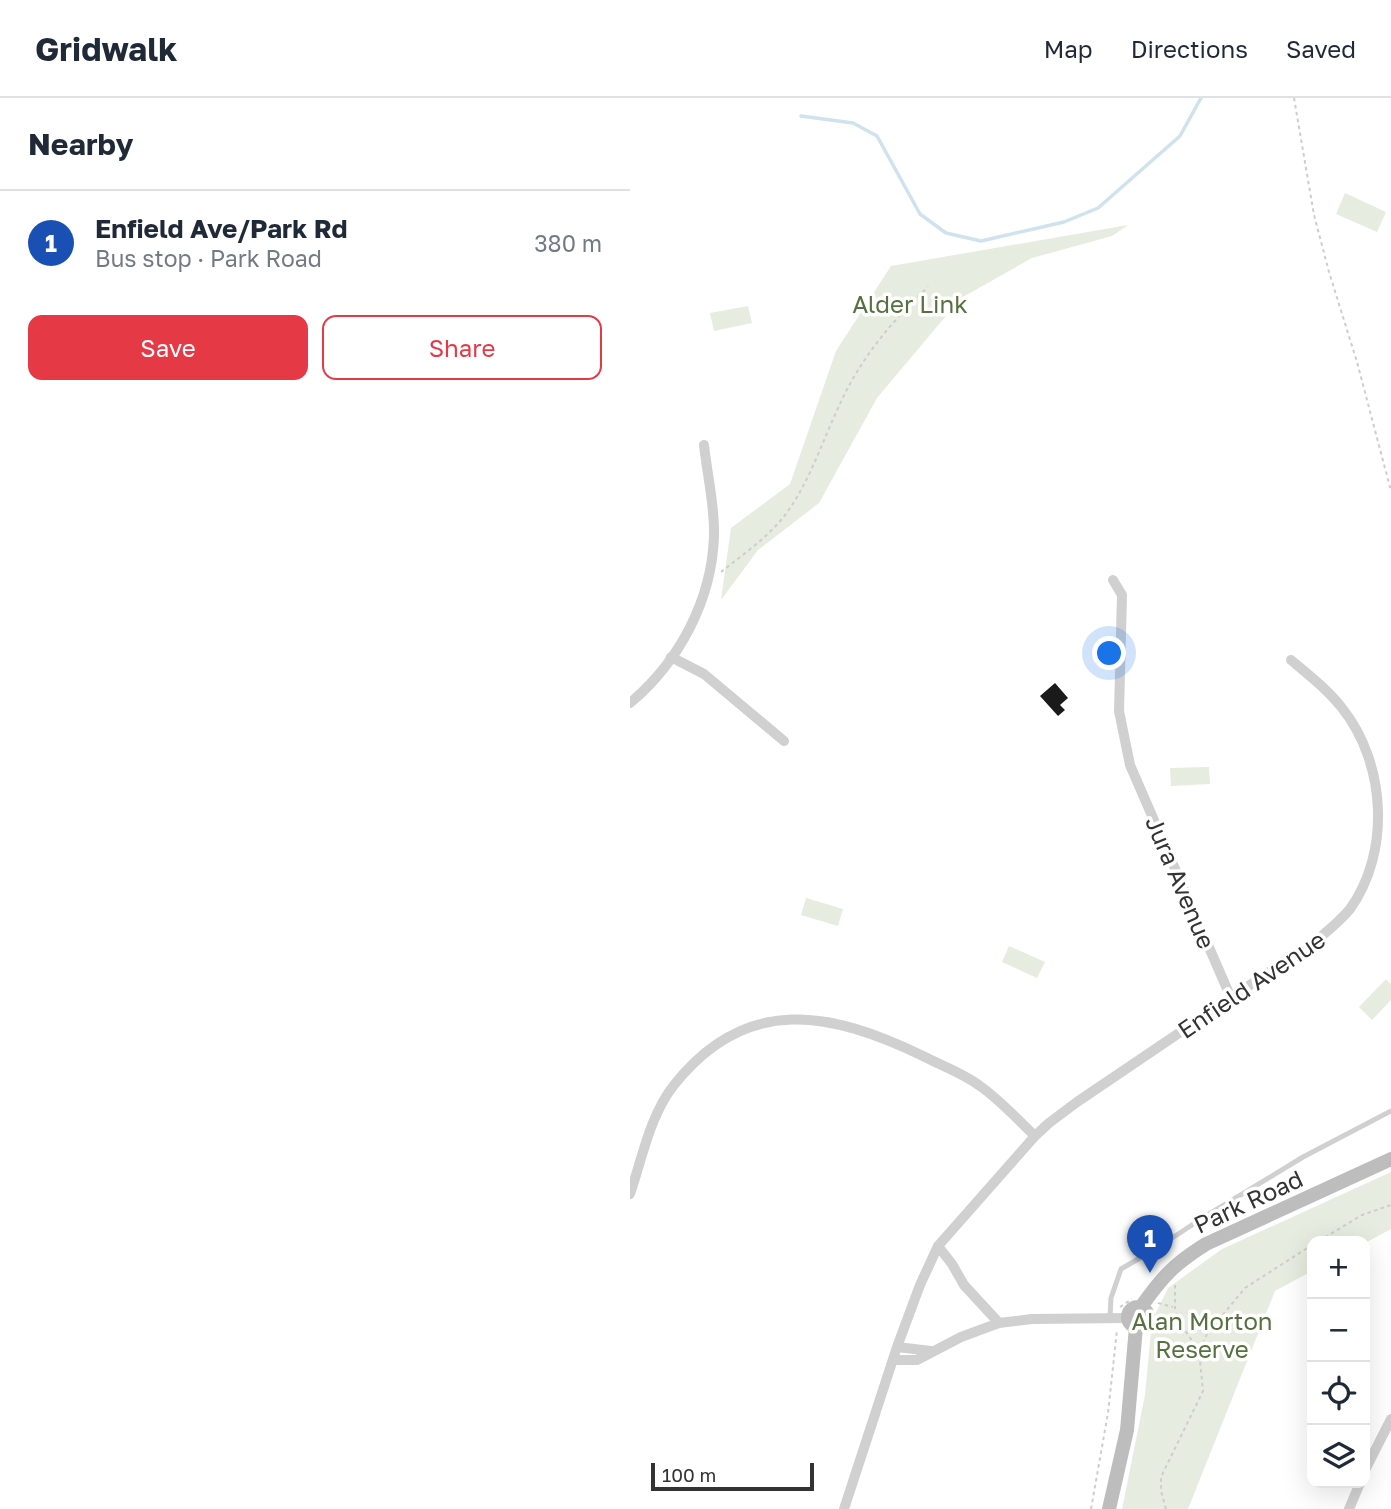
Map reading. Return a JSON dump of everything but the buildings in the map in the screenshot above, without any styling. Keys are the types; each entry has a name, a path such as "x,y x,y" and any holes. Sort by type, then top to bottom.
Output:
{"street":[{"path":"630,704 646,690 671,657 697,616 709,582 714,533 704,445"},
{"name":"Jura Avenue","path":"1114,580 1122,595 1119,711 1130,765 1231,998"},
{"path":"671,657 705,674 784,741"},
{"name":"Enfield Avenue","path":"844,1509 897,1348 920,1285 938,1246 1049,1122 1318,939 1351,908 1370,872 1380,831 1381,814 1377,781 1364,745 1329,693 1291,660"},
{"path":"630,1194 652,1129 673,1087 702,1055 719,1043 751,1027 781,1020 821,1020 847,1025 891,1041 979,1084 1035,1136"},
{"name":"Park Road","path":"1123,1320 1131,1309 1143,1304 1162,1277 1183,1258 1206,1244 1391,1159"},
{"path":"938,1246 964,1285 999,1323"},
{"path":"893,1360 917,1360 961,1336 1018,1319 1123,1320 1127,1430 1109,1509"},
{"path":"897,1348 925,1352 935,1350"},
{"path":"1370,1461 1391,1419"},
{"path":"1349,1509 1358,1488"}],"lane":[{"path":"1123,1320 1111,1298 1121,1269 1303,1157 1391,1111"}],"path":[{"path":"1294,98 1317,226 1391,491"},
{"path":"709,582 783,518 817,459 860,365 895,318 928,287"},
{"path":"1327,1236 1362,1215 1391,1205"},
{"path":"1199,1351 1207,1334 1245,1288 1307,1248"},
{"path":"1166,1509 1161,1491 1161,1477 1203,1391 1199,1351 1178,1320 1175,1283"},
{"path":"1091,1509 1123,1320 1120,1306 1130,1298 1143,1304 1175,1308"}],"green space":[{"path":"1345,193 1386,212 1377,232 1336,214"},
{"name":"Alder Link","path":"1128,225 1112,236 1032,258 961,298 877,398 819,503 758,550 721,600 731,528 790,484 836,351 891,266"},
{"path":"748,306 752,323 714,331 710,313"},
{"path":"1209,767 1210,784 1171,786 1170,768"},
{"path":"806,898 843,909 838,926 801,915"},
{"path":"1009,946 1045,962 1037,978 1002,962"},
{"path":"1386,979 1391,984 1391,1000 1372,1020 1359,1007"},
{"name":"Alan Morton Reserve","path":"1391,1172 1391,1229 1370,1240 1370,1236 1307,1236 1307,1274 1275,1291 1188,1509 1122,1509 1145,1395 1152,1321 1168,1288 1222,1249"}],"waterway":[{"path":"801,116 853,123 877,136 920,214 946,233 981,241 1064,222 1098,208 1180,136 1201,98"}],"place":[{"name":"Enfield Ave/Park Rd","path":"1150,1273"}]}
